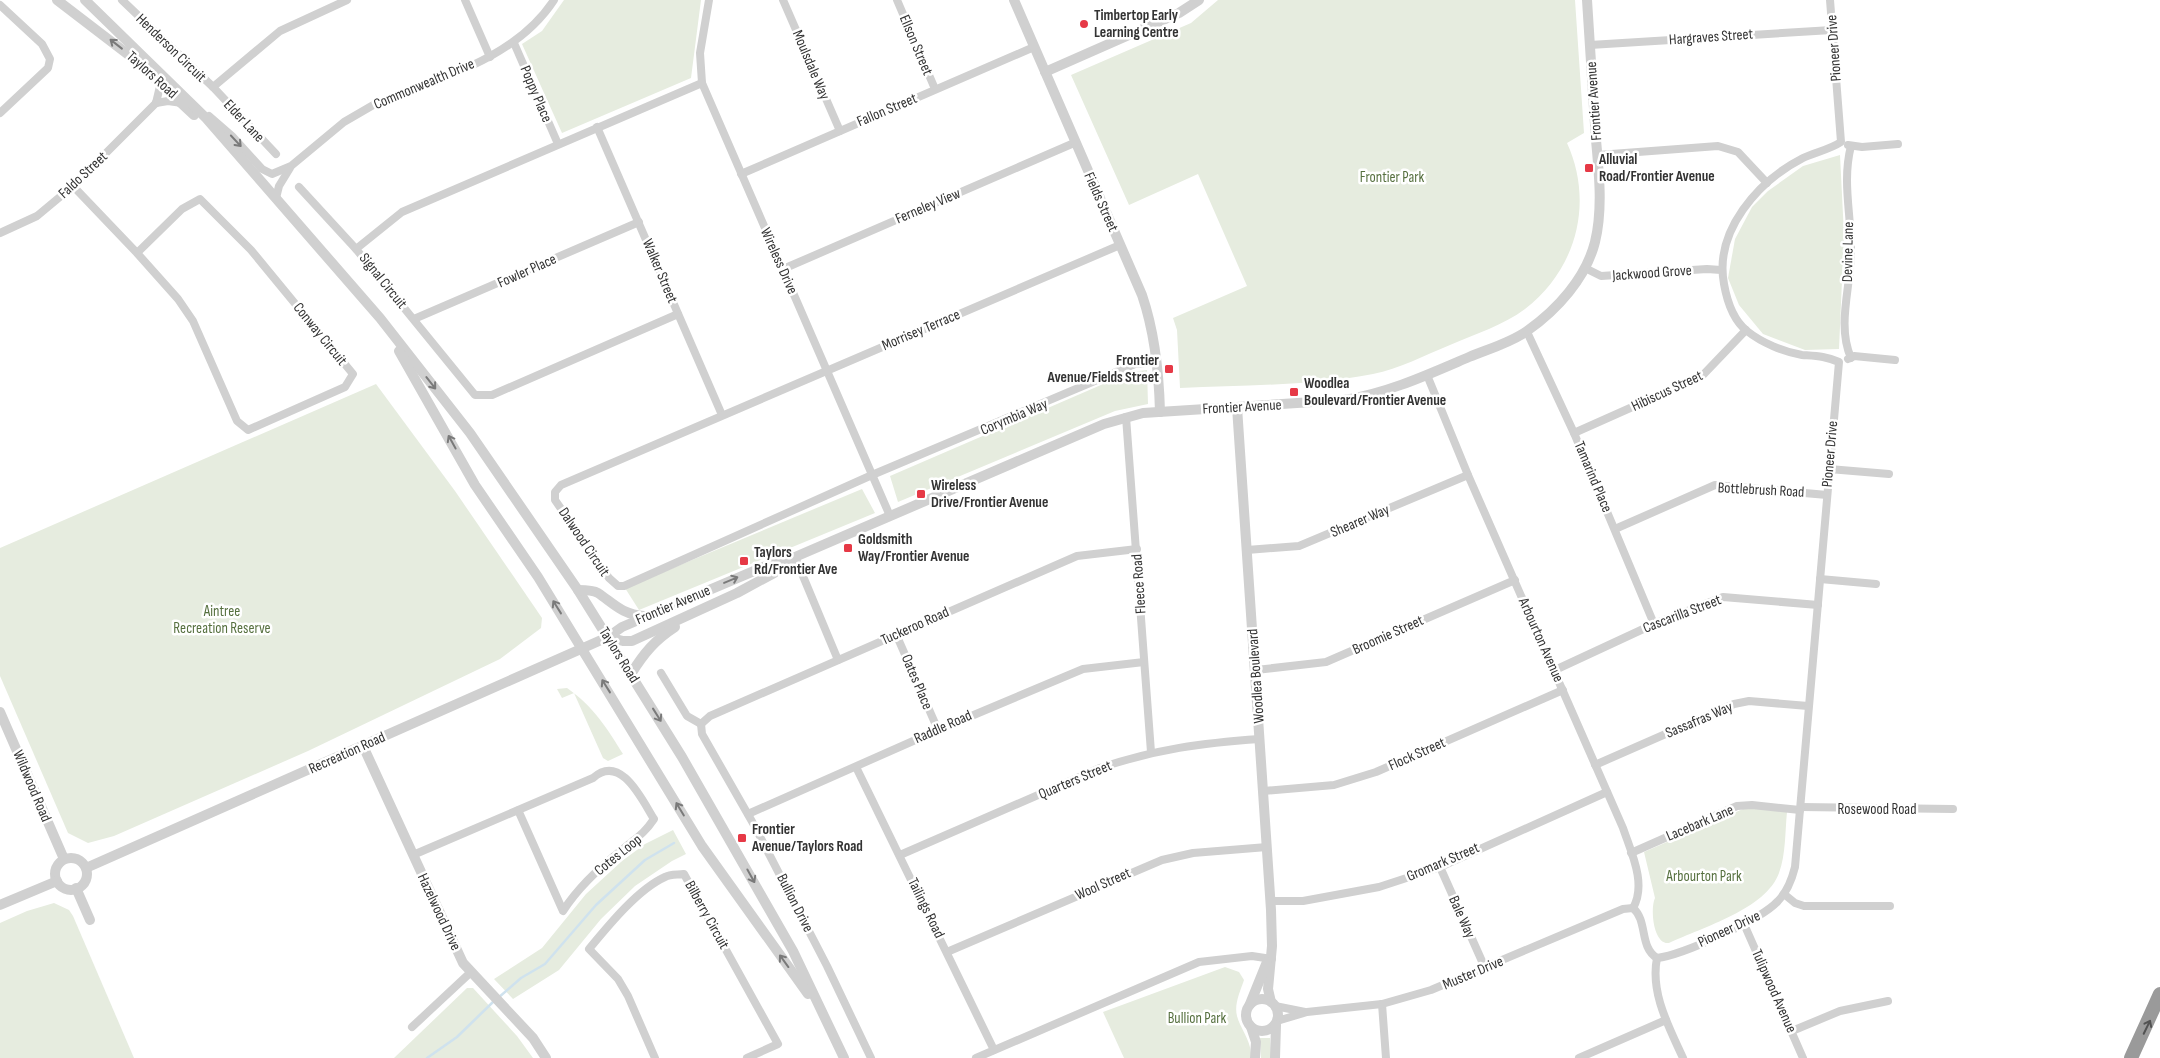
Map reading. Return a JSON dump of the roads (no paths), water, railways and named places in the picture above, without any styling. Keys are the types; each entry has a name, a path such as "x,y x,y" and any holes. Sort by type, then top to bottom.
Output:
{"highway":[{"path":"2131,1058 2160,994"}],"street":[{"name":"Taylors Road","path":"57,0 184,100"},
{"name":"Taylors Road","path":"85,0 240,158 276,198 380,318 470,433 578,590 728,834 793,951 844,1058"},
{"name":"Henderson Circuit","path":"125,1 212,87 280,30 345,0"},
{"path":"465,0 490,57"},
{"name":"Commonwealth Drive","path":"184,100 232,136 268,173 277,173 291,166 357,113 490,57 514,43 543,16 554,0"},
{"name":"Wireless Drive","path":"709,0 700,53 702,83 890,516"},
{"name":"Moulsdale Way","path":"783,0 840,131"},
{"name":"Ellson Street","path":"898,0 935,89"},
{"name":"Fields Street","path":"1014,0 1147,311 1152,327 1160,412"},
{"path":"1045,72 1180,13 1199,0"},
{"name":"Frontier Avenue","path":"795,557 774,573 699,611 632,641 623,642 608,637 615,630 646,616 768,565 795,557 1101,425 1126,417 1160,412 1344,400 1372,396 1427,375 1526,332 1554,308 1574,287 1585,268 1595,242 1598,219 1598,155 1587,0"},
{"name":"Pioneer Drive","path":"1830,0 1841,142"},
{"path":"0,6 42,44 50,59 48,68 0,113"},
{"name":"Hargraves Street","path":"1590,45 1832,30"},
{"name":"Poppy Place","path":"514,43 558,144"},
{"name":"Fallon Street","path":"741,174 1034,47"},
{"path":"161,82 156,103 168,100 184,100"},
{"name":"Signal Circuit","path":"678,314 492,395 474,395 356,249 402,212 702,83"},
{"name":"Elder Lane","path":"212,87 276,154"},
{"name":"Faldo Street","path":"0,233 37,216 73,186 156,103"},
{"name":"Walker Street","path":"597,127 722,415"},
{"path":"1895,360 1851,358 1839,362 1827,356 1801,354 1769,345 1746,330 1728,304 1721,270 1728,234 1750,201 1767,183 1804,158 1841,142 1852,146 1898,144"},
{"name":"Ferneley View","path":"782,269 1074,143"},
{"path":"1598,155 1718,146 1738,152 1767,183"},
{"name":"Devine Lane","path":"1851,358 1844,336 1851,250 1846,172 1852,146"},
{"name":"Commonwealth Drive","path":"276,198 282,179 291,166"},
{"name":"Conway Circuit","path":"73,186 178,299 193,321 237,421 248,430 345,388 353,374 251,250 200,199 182,209 137,253"},
{"path":"299,187 356,249"},
{"name":"Fowler Place","path":"414,320 639,222"},
{"name":"Morrisey Terrace","path":"722,415 1120,245"},
{"name":"Jackwood Grove","path":"1585,268 1601,276 1708,269 1721,270"},
{"name":"Taylors Road","path":"380,318 476,485 538,577 702,846 823,1014"},
{"name":"Hibiscus Street","path":"1574,433 1702,376 1746,330"},
{"name":"Tamarind Place","path":"1526,332 1574,433 1654,624"},
{"name":"Corymbia Way","path":"872,475 1134,364 1156,362"},
{"name":"Pioneer Drive","path":"1657,958 1675,954 1744,924 1768,910 1784,894 1795,867 1839,362"},
{"name":"Arbourton Avenue","path":"1427,375 1468,475 1596,765 1631,852 1639,889 1633,908"},
{"name":"Woodlea Boulevard","path":"1237,407 1270,901 1272,946 1268,989 1273,1004"},
{"name":"Dalwood Circuit","path":"722,415 557,488 555,500 613,583 618,586 631,583 872,475"},
{"name":"Fleece Road","path":"1126,417 1151,752"},
{"path":"1829,469 1889,474"},
{"name":"Shearer Way","path":"1247,550 1299,546 1468,475"},
{"name":"Bottlebrush Road","path":"1615,529 1715,485 1827,495"},
{"name":"Tuckeroo Road","path":"700,724 710,716 1077,556 1136,549"},
{"path":"795,557 838,660"},
{"path":"1820,579 1876,584"},
{"name":"Broomie Street","path":"1256,670 1326,662 1515,580"},
{"path":"578,590 596,592 619,610 628,614 646,616"},
{"name":"Cascarilla Street","path":"1555,670 1654,624 1723,596 1818,605"},
{"path":"631,674 644,653 656,640 699,611"},
{"name":"Oates Place","path":"896,634 938,730"},
{"name":"Recreation Road","path":"86,868 608,637"},
{"name":"Raddle Road","path":"748,814 1083,668 1144,662"},
{"path":"661,673 687,716 700,724"},
{"name":"Flock Street","path":"1263,790 1334,784 1376,772 1563,690"},
{"name":"Sassafras Way","path":"1596,765 1734,704 1749,701 1808,706"},
{"name":"Wildwood Road","path":"0,712 64,859"},
{"name":"Bullion Drive","path":"700,724 702,734 748,814 827,966 871,1058"},
{"name":"Quarters Street","path":"900,856 1100,768 1151,752 1188,745 1260,739"},
{"name":"Hazelwood Drive","path":"363,746 463,963 533,1038 546,1058"},
{"name":"Tailings Road","path":"856,767 994,1050"},
{"name":"Cotes Loop","path":"412,855 593,778 600,772 612,770 627,777 654,819 644,834 624,848 576,890 563,911 518,810"},
{"name":"Gromark Street","path":"1270,901 1303,901 1379,888 1440,867 1607,792"},
{"name":"Lacebark Lane","path":"1631,852 1737,806 1801,808"},
{"name":"Rosewood Road","path":"1801,808 1953,809"},
{"name":"Wool Street","path":"947,952 1162,860 1193,853 1267,847"},
{"path":"64,859 77,859 86,868 84,882 76,888 63,888 57,881 56,869 64,859"},
{"name":"Bale Way","path":"1440,867 1485,968"},
{"name":"Bilberry Circuit","path":"655,1058 628,996 618,980 589,949 616,916 651,886 666,876 684,874 778,1044 747,1058"},
{"path":"0,905 57,881"},
{"path":"76,888 90,920"},
{"path":"1784,894 1804,906 1890,906"},
{"path":"1633,908 1641,920 1649,950 1657,958 1654,976 1666,1020 1683,1058"},
{"name":"Muster Drive","path":"1276,1023 1306,1012 1382,1004 1431,990 1623,909 1633,908"},
{"name":"Tulipwood Avenue","path":"1744,924 1803,1058"},
{"path":"976,1058 1199,962 1252,956 1270,959"},
{"name":"Woodlea Boulevard","path":"1248,1007 1270,959"},
{"path":"412,1027 471,972"},
{"path":"1255,1058 1256,1042 1252,1027 1246,1018 1248,1007 1256,1000 1273,1004 1276,1023 1275,1058"},
{"path":"1792,1031 1840,1011 1888,1001"},
{"name":"Muster Drive","path":"1273,1004 1306,1012"},
{"path":"1382,1004 1386,1058"},
{"path":"1579,1058 1666,1020"},
{"path":"1252,1027 1261,1032 1272,1028 1276,1023"}],"waterway":[{"path":"498,998 521,978 545,964 596,905 645,860 674,843"},
{"path":"427,1058 457,1037 494,1001"}],"place":[{"name":"Timbertop Early Learning Centre","path":"1084,24"},
{"name":"Alluvial Road/Frontier Avenue","path":"1589,168"},
{"name":"Frontier Avenue/Fields Street","path":"1169,369"},
{"name":"Woodlea Boulevard/Frontier Avenue","path":"1294,392"},
{"name":"Wireless Drive/Frontier Avenue","path":"921,494"},
{"name":"Goldsmith Way/Frontier Avenue","path":"848,548"},
{"name":"Taylors Rd/Frontier Ave","path":"744,561"},
{"name":"Frontier Avenue/Taylors Road","path":"742,838"}],"park label":[{"name":"Frontier Park","path":"1392,177"},
{"name":"Aintree Recreation Reserve","path":"222,620"},
{"name":"Arbourton Park","path":"1704,876"},
{"name":"Bullion Park","path":"1197,1018"}]}
